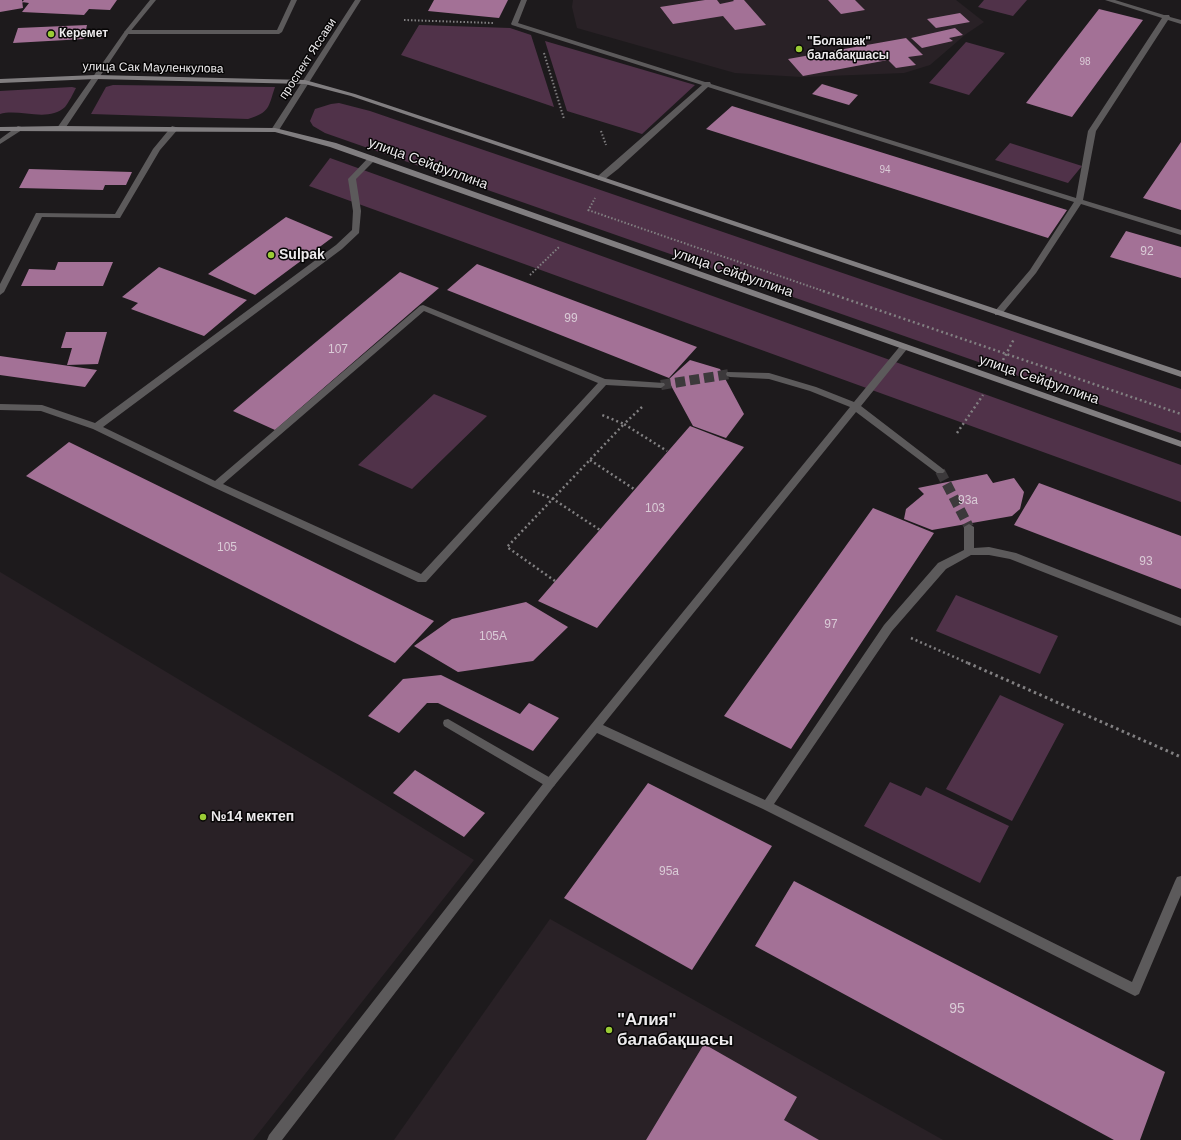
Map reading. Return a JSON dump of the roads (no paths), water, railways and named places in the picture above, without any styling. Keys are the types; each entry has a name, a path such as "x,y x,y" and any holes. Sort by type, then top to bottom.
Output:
{"main road":[{"name":"улица Сак Мауленкулова","path":"0,81 96,77 305,82"},
{"path":"305,82 353,95 1181,374"},
{"path":"0,129 175,128 275,130"},
{"name":"улица Сейфуллина","path":"275,130 333,145 373,158 1181,444"}],"street":[{"path":"61,128 127,32 153,0"},
{"path":"127,32 279,32 294,0"},
{"name":"проспект Яссави","path":"275,130 358,0"},
{"path":"524,0 514,24 1181,233"},
{"path":"1108,0 1167,16 1181,22"},
{"path":"998,313 1033,271 1079,201 1092,131 1167,16"},
{"path":"601,178 615,168 640,143 708,84"},
{"path":"0,142 21,128"},
{"path":"0,292 39,215 117,216 157,149 175,128"},
{"path":"96,427 339,247 356,231 357,212 352,179 373,158"},
{"path":"216,485 423,308 604,382 661,385"},
{"path":"274,1140 550,783 904,347"},
{"path":"730,374 769,376 812,389 855,406 940,471"},
{"path":"0,407 42,408 96,427 216,485 422,579 604,382"},
{"path":"969,527 969,552"},
{"path":"767,806 888,628 942,566 969,552 989,552 1012,556 1181,622"},
{"path":"448,723 550,783"},
{"path":"596,727 767,806 1135,990 1181,881"}],"tunnel":[{"path":"661,385 730,374"},
{"path":"940,471 969,527"}],"place":[{"name":"Керемет","path":"51,34"},
{"name":"\"Болашак\" балабақшасы","path":"799,49"},
{"name":"Sulpak","path":"271,255"},
{"name":"№14 мектеп","path":"203,817"},
{"name":"\"Алия\" балабақшасы","path":"609,1030"}]}
